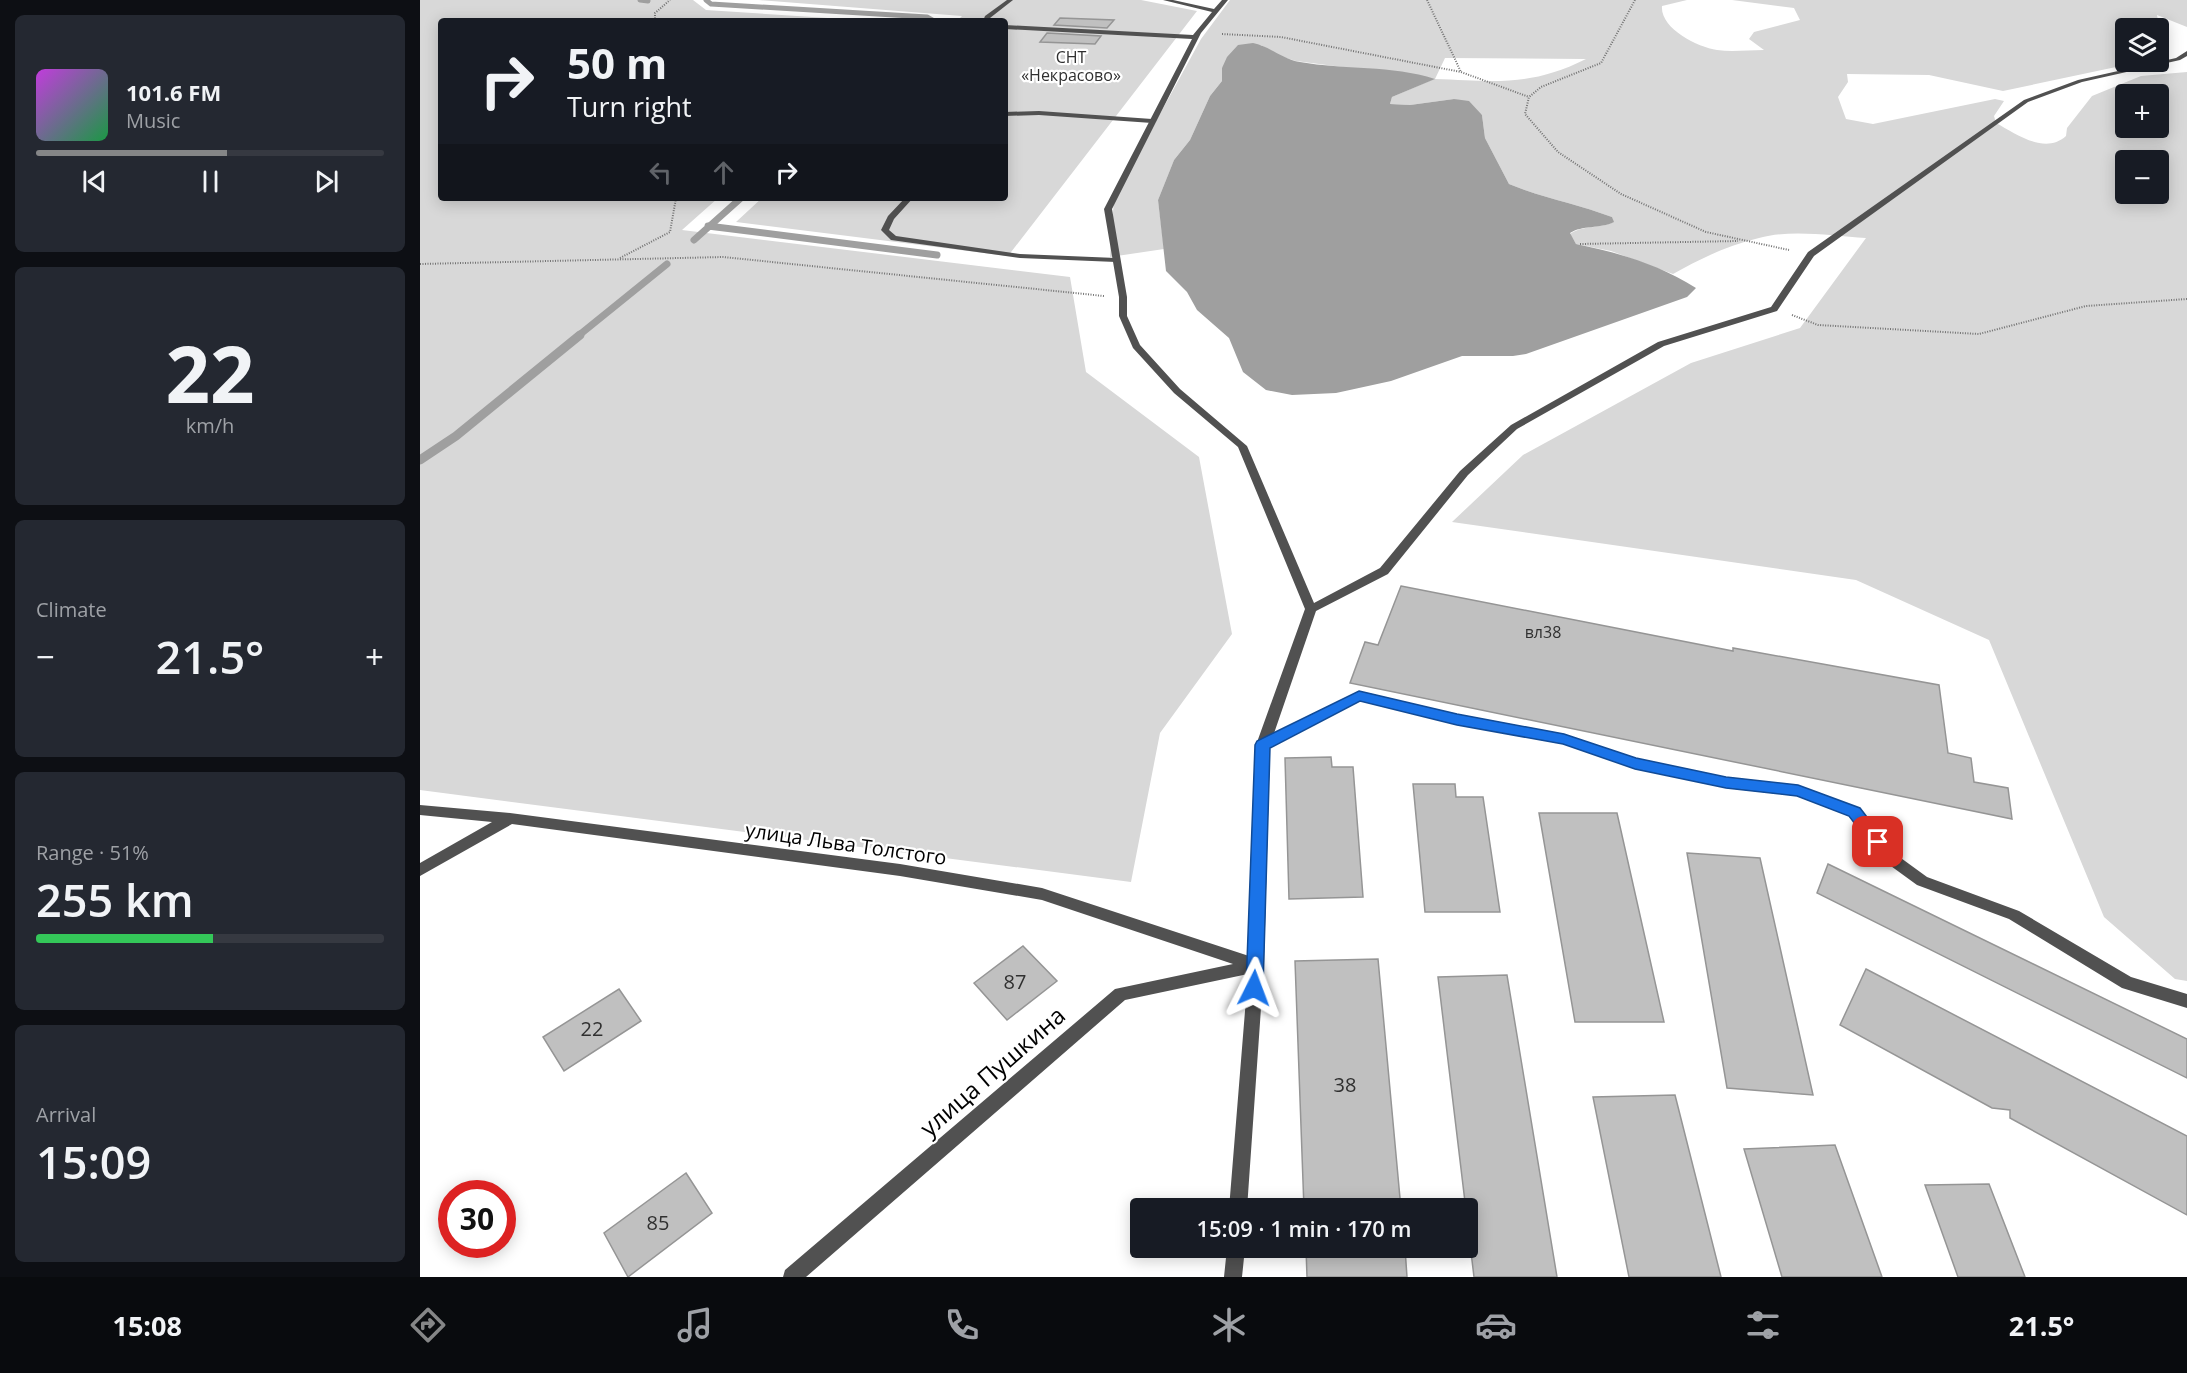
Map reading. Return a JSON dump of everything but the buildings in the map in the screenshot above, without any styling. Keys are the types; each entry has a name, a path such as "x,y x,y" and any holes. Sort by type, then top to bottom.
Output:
{"street":[{"path":"987,18 1010,0"},
{"path":"1166,0 1216,11"},
{"path":"1225,0 1196,34 1108,209 1123,297 1123,316 1136,346 1177,392 1242,446 1311,609 1263,745 1256,965 1239,1198"},
{"path":"1008,27 1196,34"},
{"path":"1311,609 1384,571 1464,473 1514,427 1661,344 1774,309 1811,254 2026,101 2080,81 2178,59 2187,53"},
{"path":"1008,114 1039,113 1152,121"},
{"path":"906,201 891,218 885,230 894,238 1020,256 1116,260"},
{"path":"1263,745 1359,696 1457,719 1564,739 1635,763 1726,783 1798,791 1854,812 1889,857 1922,881 2014,915 2127,983 2187,1001"},
{"name":"улица Льва Толстого","path":"420,810 510,818 900,870 1042,894 1256,965"},
{"path":"420,870 510,818"},
{"name":"улица Пушкина","path":"792,1277 1121,994 1256,965"},
{"path":"1233,1277 1235,1258"}],"path":[{"path":"655,18 655,13 670,0"},
{"path":"1427,0 1461,72"},
{"path":"1635,0 1601,63 1541,87 1528,97 1526,114 1558,152 1621,194 1707,232 1811,254"},
{"path":"1196,34 1281,37 1461,72 1528,97"},
{"path":"620,259 670,232 675,201"},
{"path":"1580,244 1745,241"},
{"path":"420,264 723,257 851,268 1053,292 1123,297"},
{"path":"1774,309 1818,325 1979,334 2086,306 2187,298"}],"green space":[{"path":"420,0 693,0 706,10 828,18 438,18 438,201 715,201 682,230 1070,277 1086,372 1199,457 1232,634 1160,733 1131,882 420,790"},
{"name":"СНТ «Некрасово»","path":"759,0 1141,0 1197,11 1008,256 736,222 759,201 1008,201 1008,18 960,18 962,16"},
{"path":"1230,0 1687,0 1662,6 1663,14 1673,29 1700,45 1717,50 1734,51 1764,50 1749,39 1754,32 1800,20 1794,8 1732,0 2187,0 2187,27 2157,15 2157,18 2115,18 2115,67 2003,91 1929,75 1847,74 1848,82 1838,97 1846,119 1873,124 1995,99 2004,101 1994,116 1996,123 2031,141 2049,144 2066,136 2067,128 2092,96 2115,87 2115,138 2169,138 2169,84 2121,84 2141,76 2187,72 2187,981 2175,979 2104,917 1989,640 1856,580 1452,522 1523,455 1691,363 1800,328 1866,238 1812,234 1772,235 1725,249 1673,274 1611,251 1576,244 1570,234 1580,229 1613,222 1612,217 1509,184 1485,138 1482,115 1454,99 1410,105 1390,104 1392,97 1434,79 1296,61 1276,55 1261,45 1222,68 1222,81 1210,96 1190,140 1174,160 1158,200 1164,249 1110,257 1114,198 1201,39","holes":["1445,58 1585,59 1566,68 1529,78 1494,81 1435,79"]}],"shaded area":[{"path":"1253,43 1300,62 1402,72 1435,79 1392,97 1390,104 1410,105 1454,99 1469,101 1482,115 1485,138 1509,184 1612,217 1614,222 1609,224 1570,233 1576,244 1638,260 1667,272 1696,288 1687,297 1526,354 1462,356 1391,381 1336,393 1292,395 1266,390 1243,372 1229,338 1197,310 1187,292 1166,271 1158,200 1174,160 1190,140 1210,96 1222,81 1222,68 1227,57 1238,45"}],"waterway":[{"path":"640,0 648,1"},
{"path":"706,0 711,4 929,18"},
{"path":"709,226 738,201"},
{"path":"694,240 709,226"},
{"path":"709,226 937,255"},
{"path":"578,336 667,264"},
{"path":"420,460 456,436 580,335"}],"route":[{"path":"1254,988 1263,745 1359,696 1457,719 1564,739 1635,763 1726,783 1798,791 1854,812 1878,842"}]}
